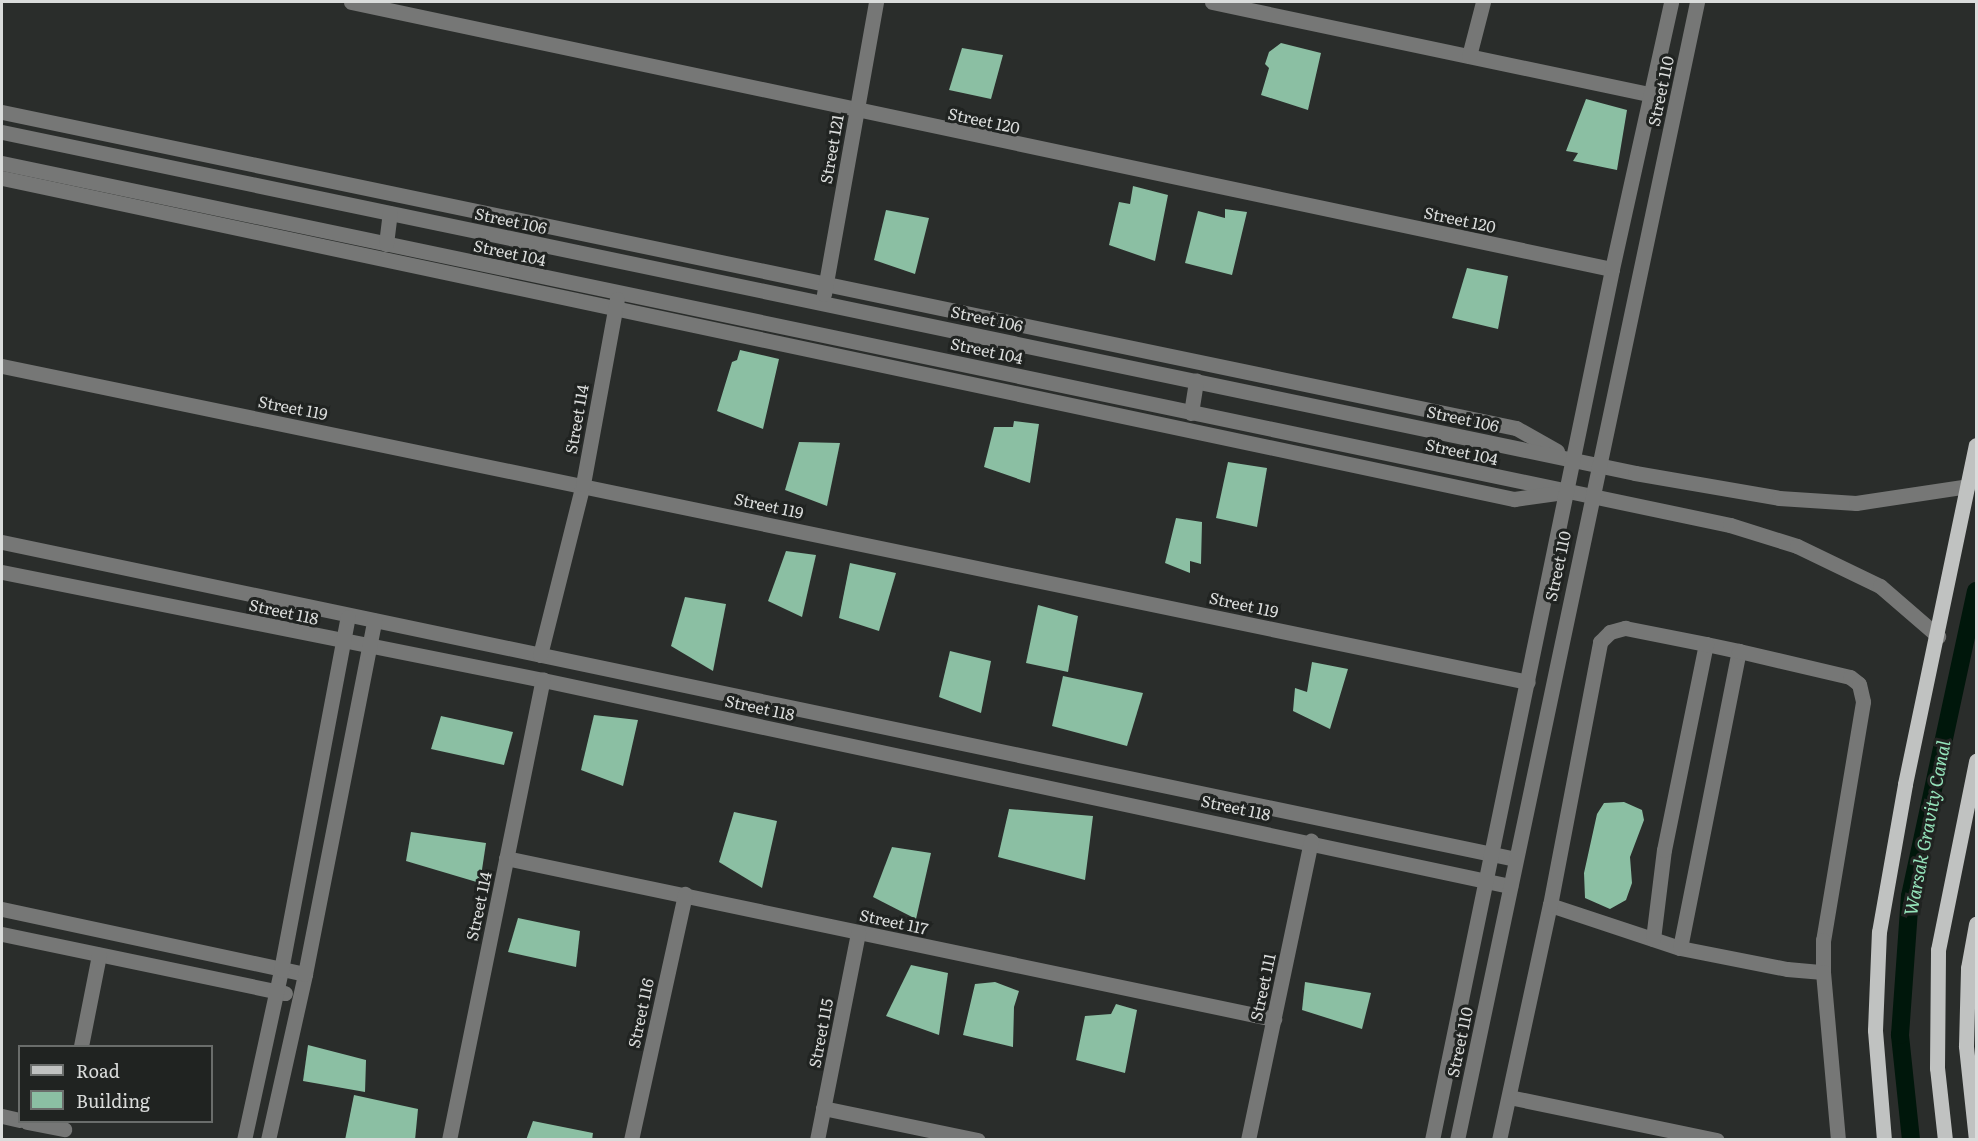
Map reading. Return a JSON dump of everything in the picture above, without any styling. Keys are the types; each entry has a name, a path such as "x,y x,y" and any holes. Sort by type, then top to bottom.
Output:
{"main road":[{"path":"1884,1140 1875,1030 1879,932 1905,784 1977,445"},
{"path":"1945,1140 1937,1068 1938,950 1977,760"},
{"path":"1976,1140 1966,1046 1968,969 1977,924"}],"street":[{"name":"Street 120","path":"351,2 856,111 1612,269"},
{"name":"Street 121","path":"822,303 876,2"},
{"name":"Street 110","path":"1212,2 1650,94"},
{"path":"1469,56 1483,2"},
{"name":"Street 110","path":"1432,1140 1612,269 1671,2"},
{"name":"Street 110","path":"1456,1140 1590,496 1697,2"},
{"path":"2,112 1516,428 1573,459"},
{"name":"Street 106","path":"2,132 1598,465 1779,498 1856,503 1968,486"},
{"name":"Street 104","path":"2,163 618,294 998,371 1730,525 1797,546 1880,586 1938,636"},
{"path":"2,178 1514,499 1567,491"},
{"path":"150,210 154,195"},
{"path":"386,244 390,213"},
{"path":"595,256 598,237"},
{"name":"Street 114","path":"540,655 583,484 618,294"},
{"name":"Street 119","path":"2,366 583,484 1528,682"},
{"path":"993,389 998,371"},
{"path":"1191,413 1196,380"},
{"path":"1395,422 1397,404"},
{"path":"1376,470 1379,452"},
{"path":"2,542 348,617 1515,859"},
{"name":"Street 118","path":"2,572 369,648 543,680 1311,841 1510,886"},
{"path":"244,1140 281,970 348,617"},
{"path":"268,1140 297,996 305,974 374,621"},
{"path":"1499,1140 1550,905 1600,642 1610,632 1625,628 1850,677 1859,684 1863,702 1823,940 1822,972 1838,1140"},
{"path":"1653,939 1664,850 1706,644"},
{"path":"1680,948 1739,651"},
{"name":"Street 114","path":"449,1140 543,680"},
{"name":"Street 111","path":"1248,1140 1311,841"},
{"name":"Street 117","path":"506,858 1274,1019"},
{"name":"Street 116","path":"631,1140 685,894"},
{"path":"1550,905 1680,948 1787,969 1822,972"},
{"path":"2,909 305,974"},
{"name":"Street 115","path":"817,1140 858,932"},
{"path":"2,934 297,996"},
{"path":"81,1045 99,955"},
{"path":"1509,1097 1717,1140"},
{"path":"824,1108 978,1140"},
{"path":"2,1116 18,1120"},
{"path":"32,1123 64,1130"}],"building":[{"path":"1281,43 1321,53 1308,110 1261,95 1269,68 1265,64 1269,52"},
{"path":"962,48 1003,55 991,99 949,90"},
{"path":"1586,99 1627,110 1617,170 1573,161 1578,153 1566,151"},
{"path":"1133,186 1168,195 1155,261 1109,245 1119,202 1130,204"},
{"path":"1225,209 1247,212 1232,275 1185,263 1198,211 1225,218"},
{"path":"886,210 929,218 915,274 874,260"},
{"path":"1467,268 1508,276 1498,329 1452,318"},
{"path":"740,350 779,359 763,429 717,411 732,362 737,360"},
{"path":"1014,421 1039,424 1030,483 984,467 994,427 1013,427"},
{"path":"799,442 840,443 827,506 785,490"},
{"path":"1228,462 1267,468 1257,527 1216,518"},
{"path":"1176,518 1202,522 1201,564 1190,561 1190,573 1165,563"},
{"path":"786,551 816,555 802,617 768,601"},
{"path":"850,563 896,573 879,631 839,618"},
{"path":"685,597 726,604 713,671 671,646"},
{"path":"1038,605 1078,616 1068,672 1026,663"},
{"path":"950,651 991,661 981,713 939,697"},
{"path":"1312,662 1348,669 1330,729 1293,711 1295,688 1307,692"},
{"path":"1063,676 1143,693 1127,746 1052,726"},
{"path":"594,715 638,720 623,786 581,770"},
{"path":"441,716 513,732 504,765 431,749"},
{"path":"1624,802 1642,810 1644,820 1630,857 1632,883 1626,900 1610,909 1585,898 1584,873 1597,814 1604,803"},
{"path":"1009,809 1093,816 1085,880 998,857"},
{"path":"734,812 777,821 762,888 719,862"},
{"path":"411,832 486,843 480,883 406,861"},
{"path":"892,847 931,853 916,919 873,897"},
{"path":"518,918 580,931 576,967 508,952"},
{"path":"911,965 948,973 939,1035 886,1016"},
{"path":"995,982 1019,991 1014,1007 1013,1047 963,1035 975,984"},
{"path":"1305,982 1371,993 1362,1029 1302,1010"},
{"path":"1116,1004 1137,1010 1125,1073 1076,1060 1085,1016 1111,1014"},
{"path":"308,1045 366,1060 365,1092 303,1081"},
{"path":"354,1095 418,1109 415,1140 345,1140"},
{"path":"533,1121 593,1133 592,1140 526,1140"}],"waterway":[{"name":"Warsak Gravity Canal","path":"1911,1140 1900,1035 1910,896 1976,591"}]}
